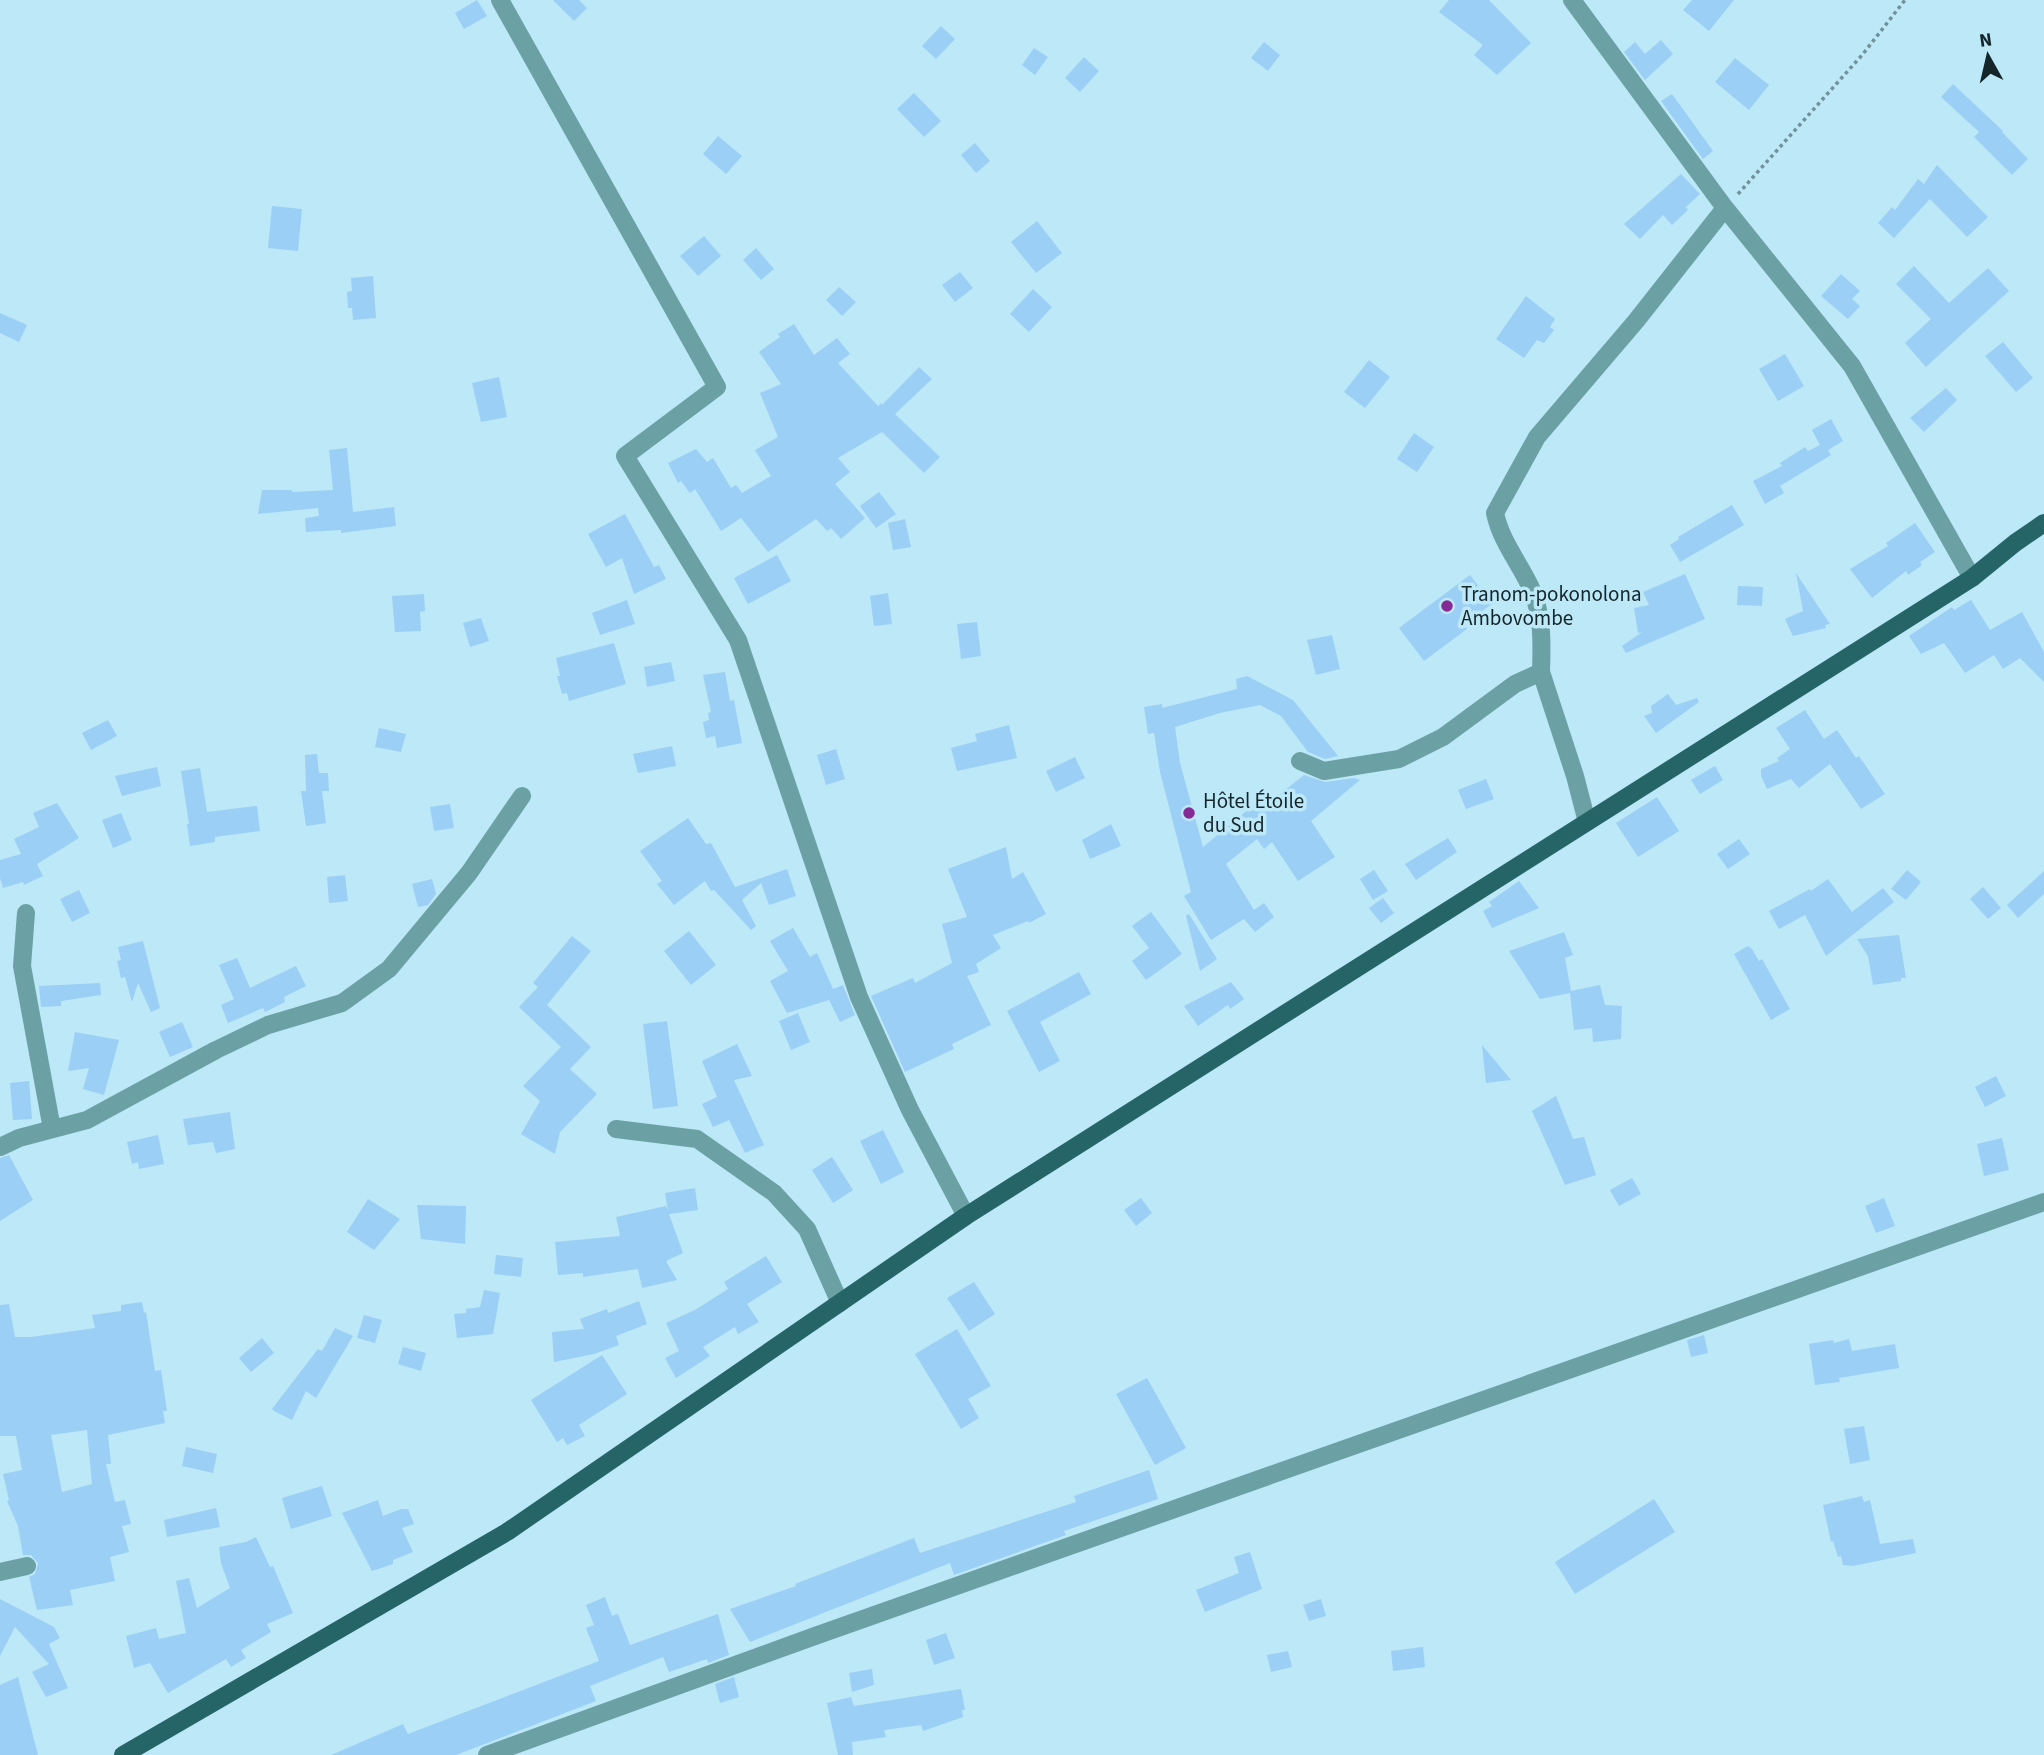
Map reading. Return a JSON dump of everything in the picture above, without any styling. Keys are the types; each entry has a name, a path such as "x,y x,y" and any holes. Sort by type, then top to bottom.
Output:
{"main road":[{"path":"123,1755 507,1532 966,1216 1972,578 2044,523"}],"street":[{"path":"500,0 717,387 625,456 738,640 859,998 910,1110 966,1216"},
{"path":"1572,0 1725,208 1852,366 1972,578"},
{"path":"1587,822 1541,672 1540,617 1531,588 1506,546 1494,513 1537,438 1636,321 1725,208"},
{"path":"1300,761 1324,771 1399,759 1443,737 1515,684 1541,672"},
{"path":"0,1147 19,1138 87,1119 268,1025 342,1003 389,969 469,873 522,796"},
{"path":"26,913 22,966 52,1129"},
{"path":"616,1129 697,1139 774,1193 807,1229 840,1303"},
{"path":"487,1755 815,1636 2044,1202"},
{"path":"0,1572 27,1566"}],"path":[{"path":"1725,208 1863,54 1905,0"}],"building":[{"path":"477,0 487,16 464,29 455,13"},
{"path":"553,0 579,0 587,8 574,21"},
{"path":"1449,0 1489,0 1531,43 1497,75 1474,55 1483,45 1439,12"},
{"path":"1692,0 1734,0 1709,31 1683,10"},
{"path":"941,26 955,39 936,59 922,46"},
{"path":"1661,40 1673,54 1645,80 1624,52 1635,42 1645,54"},
{"path":"1264,42 1280,55 1268,71 1251,58"},
{"path":"1034,48 1048,57 1035,75 1022,65"},
{"path":"1084,57 1099,71 1080,92 1065,78"},
{"path":"1735,58 1769,85 1749,110 1715,82"},
{"path":"1953,84 2003,131 2028,159 2012,175 1974,137 1979,132 1941,97"},
{"path":"914,93 941,121 924,137 897,109"},
{"path":"1672,94 1713,151 1703,159 1661,101"},
{"path":"718,136 742,156 726,174 703,154"},
{"path":"975,143 990,161 976,173 961,155"},
{"path":"1937,165 1988,217 1967,237 1930,199 1894,238 1878,223 1892,207 1895,210 1918,179 1924,184"},
{"path":"1681,174 1700,194 1672,225 1663,215 1640,239 1624,224"},
{"path":"272,206 302,209 298,251 268,248"},
{"path":"1037,221 1062,253 1036,273 1011,242"},
{"path":"704,236 721,256 698,276 680,256"},
{"path":"756,248 774,269 761,280 743,260"},
{"path":"1914,266 1949,303 1988,268 2009,291 1926,367 1905,343 1931,319 1896,284"},
{"path":"960,272 973,288 955,302 942,285"},
{"path":"1841,274 1860,291 1852,299 1860,306 1848,319 1821,296"},
{"path":"373,276 376,318 353,320 352,308 348,308 347,292 352,291 351,278"},
{"path":"839,287 856,302 842,316 826,300"},
{"path":"1033,289 1052,307 1029,332 1010,314"},
{"path":"1526,296 1555,319 1550,327 1554,330 1544,343 1537,340 1524,358 1496,339"},
{"path":"0,313 27,325 19,342 0,333"},
{"path":"794,324 814,355 837,338 850,354 838,363 878,406 919,367 932,379 895,414 940,457 924,473 882,432 838,458 850,472 835,484 865,518 841,539 831,528 827,531 816,519 768,552 741,518 721,531 695,489 690,493 681,481 678,483 668,463 696,449 707,462 713,458 731,488 736,485 742,493 771,476 755,450 778,437 760,393 781,384 759,352 780,337 778,334"},
{"path":"2003,342 2033,378 2016,392 1985,356"},
{"path":"1785,354 1804,386 1778,401 1759,369"},
{"path":"1369,360 1390,377 1365,408 1344,392"},
{"path":"499,377 507,417 481,422 472,383"},
{"path":"1946,388 1957,400 1924,432 1910,418"},
{"path":"1831,419 1843,441 1828,450 1831,455 1780,486 1784,493 1765,504 1753,481 1782,466 1780,463 1805,447 1808,451 1820,445 1812,430"},
{"path":"1414,433 1434,447 1417,472 1397,459"},
{"path":"347,448 353,512 394,507 396,526 341,533 341,530 306,532 305,518 319,516 318,508 258,514 262,490 333,490 329,450"},
{"path":"879,492 896,514 876,528 860,506"},
{"path":"1732,505 1744,525 1680,562 1670,545 1679,539 1678,537"},
{"path":"625,514 654,567 659,565 666,579 634,594 622,558 606,567 588,534"},
{"path":"905,519 911,547 893,550 888,523"},
{"path":"1915,523 1935,552 1920,562 1922,565 1908,575 1906,571 1872,598 1850,569 1888,546 1886,543"},
{"path":"777,555 791,581 748,604 734,578"},
{"path":"1796,573 1830,624 1825,625 1826,628 1793,636 1785,619 1803,611"},
{"path":"1685,574 1705,619 1626,653 1622,646 1642,632 1638,633 1634,608 1649,605 1643,592"},
{"path":"1470,575 1492,604 1464,624 1467,629 1424,661 1399,628"},
{"path":"1738,586 1763,587 1762,606 1737,605"},
{"path":"888,593 892,624 874,626 870,596"},
{"path":"424,594 425,611 420,612 421,631 395,632 392,596"},
{"path":"627,600 635,624 600,635 592,613"},
{"path":"1971,600 1990,630 2022,612 2044,652 2044,682 2020,658 2003,669 1994,655 1965,673 1944,643 1921,654 1909,636 1952,607 1954,610"},
{"path":"481,618 489,641 470,647 463,623"},
{"path":"977,622 981,656 961,659 957,624"},
{"path":"1332,635 1340,669 1316,675 1307,640"},
{"path":"614,643 626,684 569,701 567,693 562,694 556,658"},
{"path":"671,662 675,681 647,687 644,667"},
{"path":"725,672 730,701 734,700 742,743 717,748 715,736 706,738 703,722 709,720 708,713 711,712 703,675"},
{"path":"1247,676 1293,700 1338,756 1325,759 1308,752 1281,716 1260,705 1220,713 1175,727 1180,763 1203,847 1256,803 1261,809 1304,775 1325,782 1354,778 1360,780 1311,821 1335,857 1298,881 1272,842 1264,849 1257,839 1226,864 1254,910 1264,903 1274,917 1255,932 1244,919 1211,940 1184,896 1191,892 1160,772 1154,733 1148,734 1144,707 1162,704 1162,708 1237,689 1236,679"},
{"path":"1668,694 1676,705 1697,698 1699,702 1656,733 1644,716 1652,713 1651,706"},
{"path":"1805,710 1824,739 1837,730 1885,794 1861,809 1830,764 1799,788 1791,779 1767,789 1761,769 1779,761 1777,758 1790,749 1776,728"},
{"path":"108,720 117,736 91,750 82,733"},
{"path":"1009,725 1017,758 957,771 951,748 977,741 975,734"},
{"path":"379,728 406,734 401,752 375,747"},
{"path":"672,746 676,766 638,773 633,754"},
{"path":"836,749 845,779 826,785 817,755"},
{"path":"317,754 319,773 328,773 329,791 322,791 326,823 306,826 301,791 306,791 305,755"},
{"path":"1075,757 1085,778 1056,792 1046,771"},
{"path":"1715,766 1723,780 1700,794 1691,780"},
{"path":"157,767 161,786 122,796 115,776"},
{"path":"200,768 207,812 257,806 260,831 215,837 215,842 190,846 181,771"},
{"path":"1486,779 1494,799 1466,809 1458,790"},
{"path":"1657,797 1679,831 1638,857 1616,823"},
{"path":"57,803 79,838 37,864 43,876 24,885 23,882 3,888 0,860 21,854 14,839 39,827 33,813"},
{"path":"450,804 454,828 434,831 430,807"},
{"path":"121,813 132,840 113,848 102,820"},
{"path":"688,818 706,844 711,843 735,887 787,869 796,896 769,905 761,883 742,900 756,926 751,930 714,890 711,891 705,881 674,905 657,884 662,881 640,851"},
{"path":"1111,824 1121,846 1090,859 1082,840"},
{"path":"1448,838 1457,852 1416,880 1405,864"},
{"path":"1739,839 1750,854 1728,869 1717,854"},
{"path":"1006,847 1012,879 1023,872 1046,914 1029,923 1028,921 993,935 1001,948 976,964 979,972 967,976 991,1025 952,1044 954,1049 905,1072 871,996 913,978 915,983 952,963 942,924 967,917 948,869"},
{"path":"1374,870 1388,891 1373,900 1360,879"},
{"path":"1907,870 1921,882 1906,900 1891,889"},
{"path":"2044,871 2044,894 2018,918 2007,905"},
{"path":"345,875 348,901 329,903 327,877"},
{"path":"432,879 436,894 428,905 418,907 412,884"},
{"path":"1828,879 1852,912 1883,888 1894,902 1826,956 1805,915 1779,929 1769,911 1810,889 1811,891"},
{"path":"1519,881 1539,908 1492,928 1483,911 1492,906 1489,902"},
{"path":"1983,887 2001,908 1988,919 1970,899"},
{"path":"79,890 90,913 72,922 60,899"},
{"path":"1383,898 1394,913 1381,923 1369,908"},
{"path":"1151,912 1182,954 1146,980 1132,961 1149,948 1132,926"},
{"path":"1189,914 1217,959 1200,971 1186,916"},
{"path":"793,928 810,957 817,953 833,989 843,985 855,1015 840,1022 829,1000 787,1013 770,981 788,971 770,941"},
{"path":"689,931 716,965 691,985 664,951"},
{"path":"1564,932 1573,955 1565,958 1571,991 1600,985 1605,1005 1622,1006 1621,1039 1593,1042 1592,1028 1574,1030 1570,993 1540,999 1509,951"},
{"path":"1899,935 1906,978 1873,985 1868,956 1857,939"},
{"path":"572,936 591,951 547,1005 591,1047 570,1069 597,1094 560,1132 555,1154 521,1134 540,1101 523,1086 561,1047 519,1007 538,987 533,983"},
{"path":"143,941 160,1008 151,1012 138,983 132,1002 117,961 121,960 118,947"},
{"path":"1748,946 1759,961 1762,959 1790,1009 1771,1020 1734,954"},
{"path":"237,958 250,988 296,966 306,986 284,997 285,1002 265,1012 263,1008 228,1023 221,1005 234,999 219,965"},
{"path":"1079,972 1091,994 1040,1022 1060,1061 1039,1072 1007,1011"},
{"path":"1231,982 1244,999 1230,1009 1228,1005 1198,1026 1184,1006"},
{"path":"100,983 101,995 61,1001 61,1006 41,1007 39,986"},
{"path":"798,1013 810,1042 791,1050 779,1021"},
{"path":"667,1021 678,1106 653,1109 643,1024"},
{"path":"182,1022 193,1047 170,1057 159,1032"},
{"path":"75,1032 119,1040 104,1095 83,1089 89,1068 68,1071"},
{"path":"737,1044 752,1076 734,1080 764,1145 745,1153 729,1120 713,1127 702,1104 717,1097 702,1061"},
{"path":"1482,1045 1511,1080 1486,1083"},
{"path":"1996,1076 2006,1096 1985,1107 1975,1087"},
{"path":"29,1081 32,1119 13,1120 10,1083"},
{"path":"1556,1096 1573,1139 1584,1137 1596,1175 1565,1185 1532,1111"},
{"path":"230,1112 235,1149 216,1153 213,1142 188,1145 183,1119"},
{"path":"883,1130 904,1172 881,1184 860,1141"},
{"path":"158,1135 164,1164 139,1169 138,1162 132,1164 127,1142"},
{"path":"2002,1138 2009,1170 1984,1176 1977,1144"},
{"path":"9,1155 33,1200 0,1221 0,1158"},
{"path":"832,1157 853,1190 833,1203 812,1170"},
{"path":"1632,1178 1641,1194 1619,1206 1610,1190"},
{"path":"695,1188 698,1210 669,1214 683,1253 666,1261 677,1280 642,1288 638,1269 583,1277 583,1273 558,1275 555,1242 620,1236 616,1217 666,1206 668,1211 665,1193"},
{"path":"1141,1198 1152,1213 1136,1226 1124,1210"},
{"path":"1884,1198 1895,1226 1876,1233 1865,1206"},
{"path":"368,1199 400,1219 374,1250 347,1232"},
{"path":"417,1205 466,1206 465,1244 421,1239"},
{"path":"496,1255 523,1258 521,1277 494,1274"},
{"path":"766,1256 782,1282 747,1304 759,1322 738,1334 735,1327 703,1347 710,1356 676,1378 665,1358 679,1351 666,1323 695,1310 728,1289 724,1282"},
{"path":"974,1282 995,1314 969,1331 947,1298"},
{"path":"484,1290 500,1293 493,1334 457,1338 454,1314 466,1313 466,1309 480,1307"},
{"path":"639,1301 647,1324 616,1336 619,1345 594,1354 554,1362 552,1332 584,1329 580,1319 607,1309 608,1313"},
{"path":"142,1302 144,1313 146,1312 155,1371 161,1370 167,1411 163,1411 165,1423 108,1435 111,1464 106,1464 115,1502 125,1500 131,1524 122,1526 129,1552 110,1557 115,1581 70,1590 73,1605 37,1610 29,1577 35,1574 38,1563 31,1555 23,1555 18,1526 7,1501 9,1500 3,1474 22,1470 16,1436 0,1436 0,1305 9,1304 15,1337 31,1337 95,1328 92,1315 121,1311 121,1305","holes":["87,1430 92,1484 62,1492 51,1435"]},
{"path":"364,1315 382,1320 375,1343 357,1338"},
{"path":"335,1328 353,1336 316,1398 306,1391 292,1420 274,1411 272,1409 318,1349 322,1351"},
{"path":"957,1329 991,1386 968,1399 979,1418 961,1429 915,1354"},
{"path":"1704,1335 1708,1353 1691,1357 1687,1340"},
{"path":"262,1338 274,1353 251,1372 239,1358"},
{"path":"1849,1339 1852,1351 1895,1344 1899,1368 1839,1378 1840,1382 1815,1385 1809,1344 1833,1340 1834,1343"},
{"path":"403,1347 426,1353 421,1371 398,1364"},
{"path":"602,1355 627,1394 579,1425 585,1436 567,1445 563,1438 557,1442 531,1400"},
{"path":"1147,1378 1186,1448 1155,1465 1116,1394"},
{"path":"1864,1426 1870,1460 1850,1464 1844,1429"},
{"path":"186,1447 217,1454 213,1473 182,1466"},
{"path":"1149,1470 1158,1499 1064,1531 1066,1535 954,1575 950,1563 750,1642 730,1609 796,1586 795,1584 914,1538 920,1553 1076,1502 1074,1496"},
{"path":"322,1486 332,1516 291,1529 282,1498"},
{"path":"1862,1496 1864,1502 1870,1500 1880,1544 1913,1539 1916,1553 1853,1566 1843,1565 1841,1556 1838,1557 1833,1541 1831,1542 1823,1505"},
{"path":"1654,1499 1675,1532 1575,1594 1555,1562"},
{"path":"378,1500 383,1516 408,1509 414,1524 402,1528 413,1552 393,1560 393,1564 372,1571 342,1513"},
{"path":"216,1508 220,1527 167,1537 164,1520"},
{"path":"256,1537 270,1567 273,1566 293,1613 267,1624 271,1632 241,1650 246,1658 231,1667 226,1659 168,1693 150,1663 134,1668 126,1636 156,1628 159,1639 186,1633 176,1581 189,1578 197,1608 230,1588 221,1563 219,1547 246,1542"},
{"path":"1250,1552 1262,1589 1205,1612 1196,1590 1239,1573 1234,1557"},
{"path":"605,1597 612,1616 618,1614 630,1645 718,1614 729,1655 708,1663 707,1659 669,1672 663,1657 590,1686 596,1701 456,1755 331,1755 403,1724 408,1734 599,1661 586,1628 594,1625 586,1605"},
{"path":"0,1599 54,1627 60,1638 49,1644 68,1688 46,1697 32,1672 49,1664 15,1627 0,1656"},
{"path":"1321,1599 1326,1616 1309,1621 1303,1605"},
{"path":"946,1633 955,1658 934,1665 926,1640"},
{"path":"1423,1647 1425,1667 1393,1671 1391,1651"},
{"path":"1288,1651 1292,1667 1271,1672 1267,1655"},
{"path":"872,1669 874,1685 852,1692 849,1673"},
{"path":"18,1677 38,1755 0,1755 0,1685"},
{"path":"734,1677 739,1697 720,1703 715,1684"},
{"path":"961,1689 965,1710 962,1710 963,1717 923,1731 921,1725 884,1730 886,1737 852,1742 853,1755 838,1755 827,1703 851,1697 854,1706"}],"place":[{"name":"Tranom-pokonolona Ambovombe","path":"1447,606"},
{"name":"Hôtel Étoile du Sud","path":"1189,813"}]}
